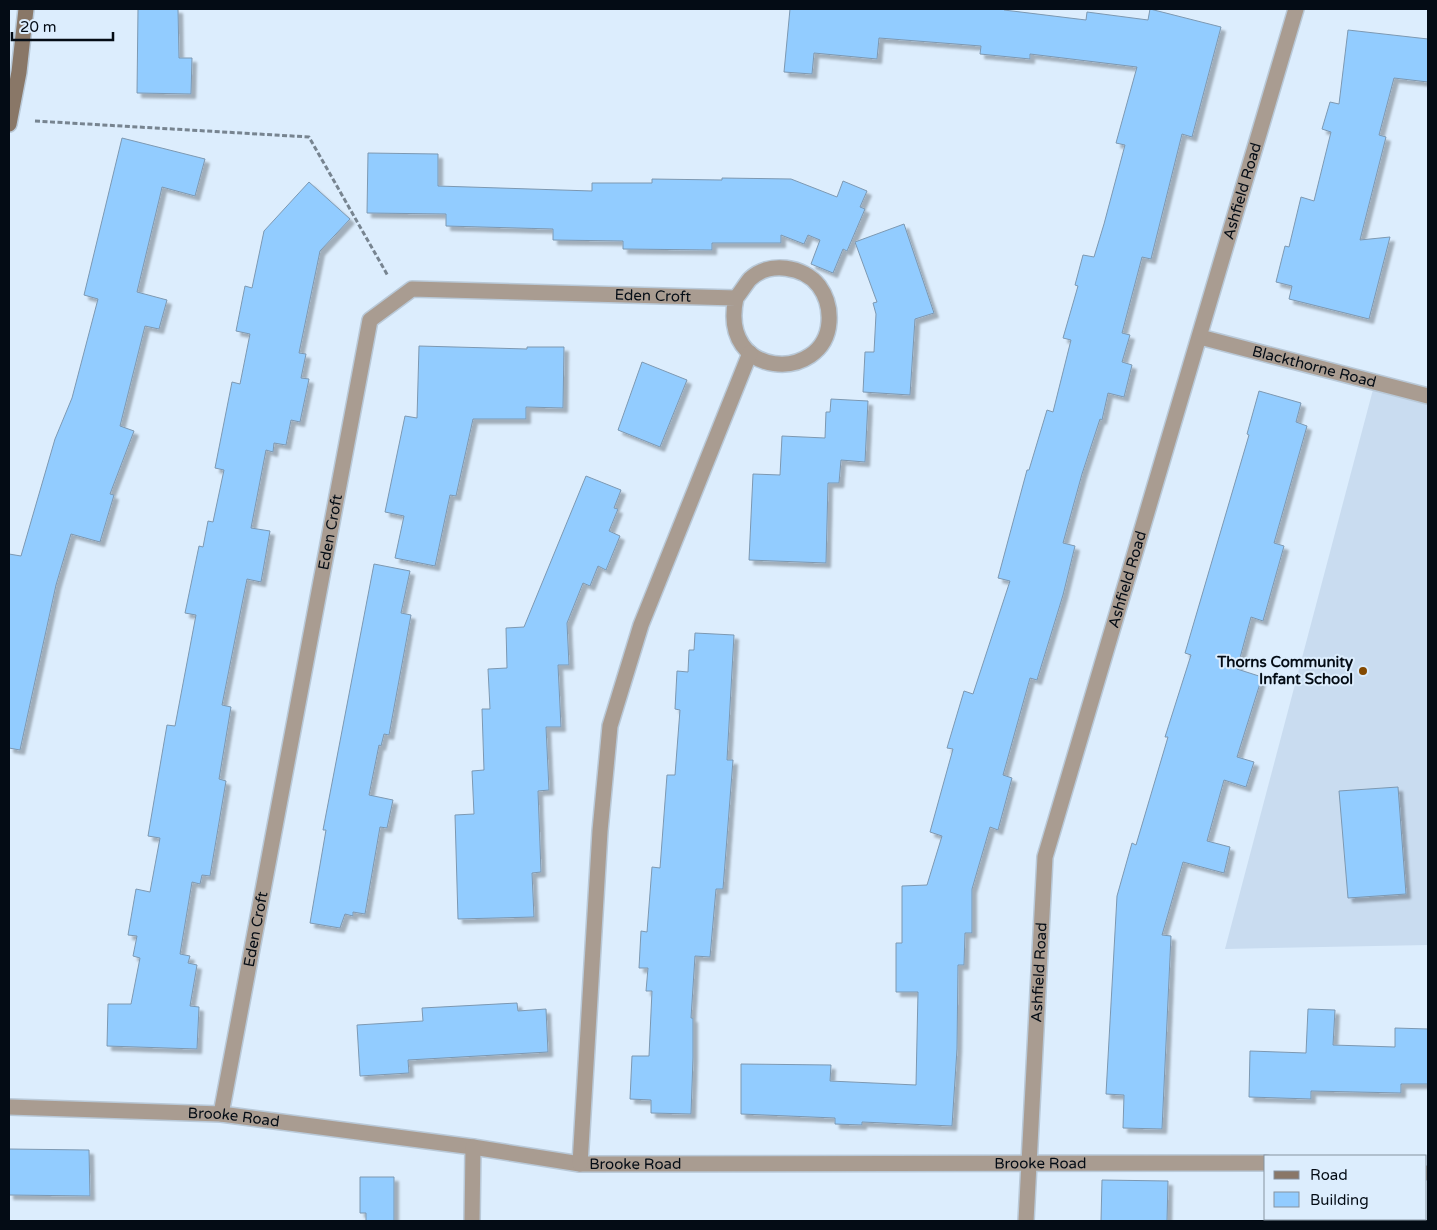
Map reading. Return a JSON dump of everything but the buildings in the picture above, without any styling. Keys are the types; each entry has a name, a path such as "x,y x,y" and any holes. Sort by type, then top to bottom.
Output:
{"street":[{"path":"9,122 19,72 26,9"},
{"name":"Ashfield Road","path":"1026,1221 1045,857 1296,9"},
{"path":"775,268 792,269 815,281 825,295 830,311 828,328 824,339 814,352 799,362 781,365 764,362 742,346 735,331 733,314 736,298 751,279 766,271 775,268"},
{"name":"Eden Croft","path":"221,1114 370,320 412,289 736,298"},
{"name":"Blackthorne Road","path":"1200,337 1428,396"},
{"path":"580,1164 600,831 610,726 641,625 750,353"},
{"name":"Brooke Road","path":"9,1107 221,1114 473,1147 580,1164 1264,1163"},
{"path":"472,1221 473,1147"}],"path":[{"path":"9,122 309,137 400,296"}],"shaded area":[{"name":"Thorns Community Infant School","path":"1375,382 1428,396 1428,945 1225,949"}],"place":[{"name":"Thorns Community Infant School","path":"1363,671"}]}
